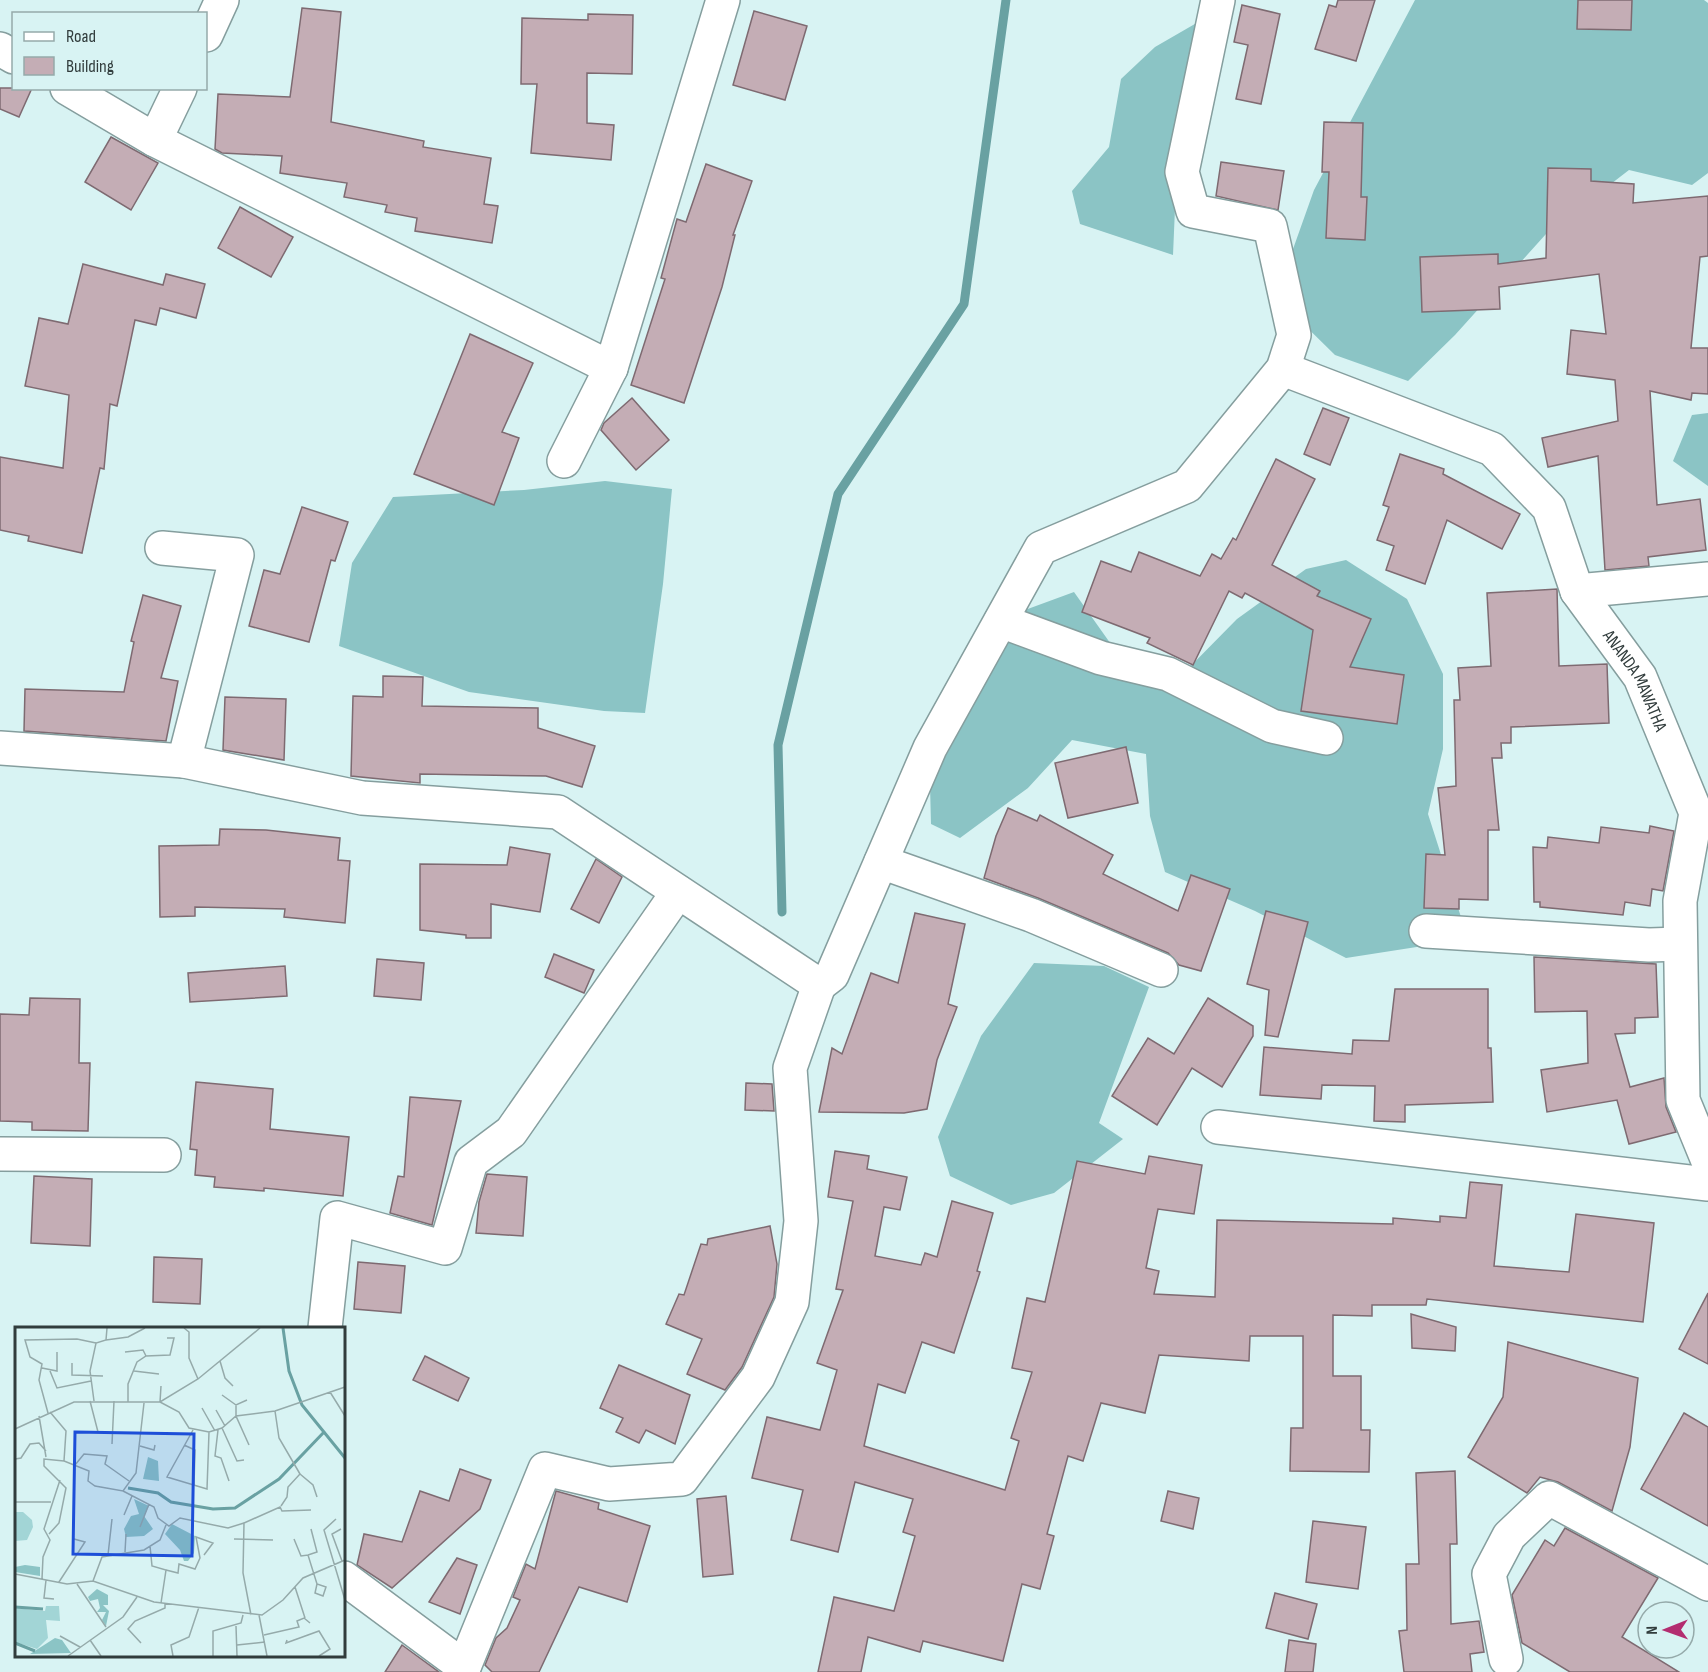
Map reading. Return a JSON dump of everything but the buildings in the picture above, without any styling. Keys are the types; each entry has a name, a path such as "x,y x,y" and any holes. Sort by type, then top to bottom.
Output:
{"street":[{"path":"207,33 222,0"},
{"path":"564,460 611,368 723,0"},
{"path":"345,1579 463,1670 545,1469 609,1484 682,1479 758,1377 792,1302 801,1221 790,1068 819,985 832,975 930,748 1041,548 1187,486 1283,369 1294,335 1270,226 1193,211 1182,172 1218,0"},
{"path":"70,90 155,140 611,368"},
{"path":"155,140 179,90"},
{"name":"ANANDA MAWATHA","path":"1283,369 1492,449 1549,508 1577,591 1640,677 1696,813 1680,901 1683,1100 1708,1161"},
{"path":"162,548 237,555 184,761"},
{"path":"1577,591 1708,579"},
{"path":"1001,621 1101,658 1168,674 1272,726 1326,738"},
{"path":"0,748 184,761 362,798 558,812 819,985"},
{"path":"881,862 1031,915 1161,970"},
{"path":"325,1327 336,1218 444,1248 471,1162 511,1132 678,892"},
{"path":"1426,931 1649,945 1680,944"},
{"path":"1218,1126 1708,1184"},
{"path":"0,1154 164,1155"},
{"path":"1506,1659 1489,1574 1509,1536 1549,1498 1708,1584"}],"shaded area":[{"path":"1415,0 1704,0 1708,3 1708,173 1692,185 1629,170 1546,234 1455,335 1408,381 1335,355 1276,297 1314,190"},
{"path":"1200,21 1176,185 1173,255 1080,224 1072,191 1109,147 1121,79 1155,47"},
{"path":"1708,413 1708,486 1673,461 1692,415"},
{"path":"605,481 672,489 663,584 645,713 604,711 469,692 339,646 352,563 393,497 524,490"},
{"path":"1346,560 1407,599 1443,674 1443,749 1428,814 1468,939 1346,958 1255,911 1165,872 1150,816 1146,754 1072,740 1028,788 960,838 931,824 930,785 1025,610 1074,592 1125,664 1171,686 1237,619 1306,569"},
{"path":"1034,963 1104,966 1149,987 1099,1123 1123,1139 1054,1193 1011,1205 950,1176 938,1137 981,1036"}],"waterway":[{"path":"782,912 778,745 838,494 964,304 1006,0"}]}
